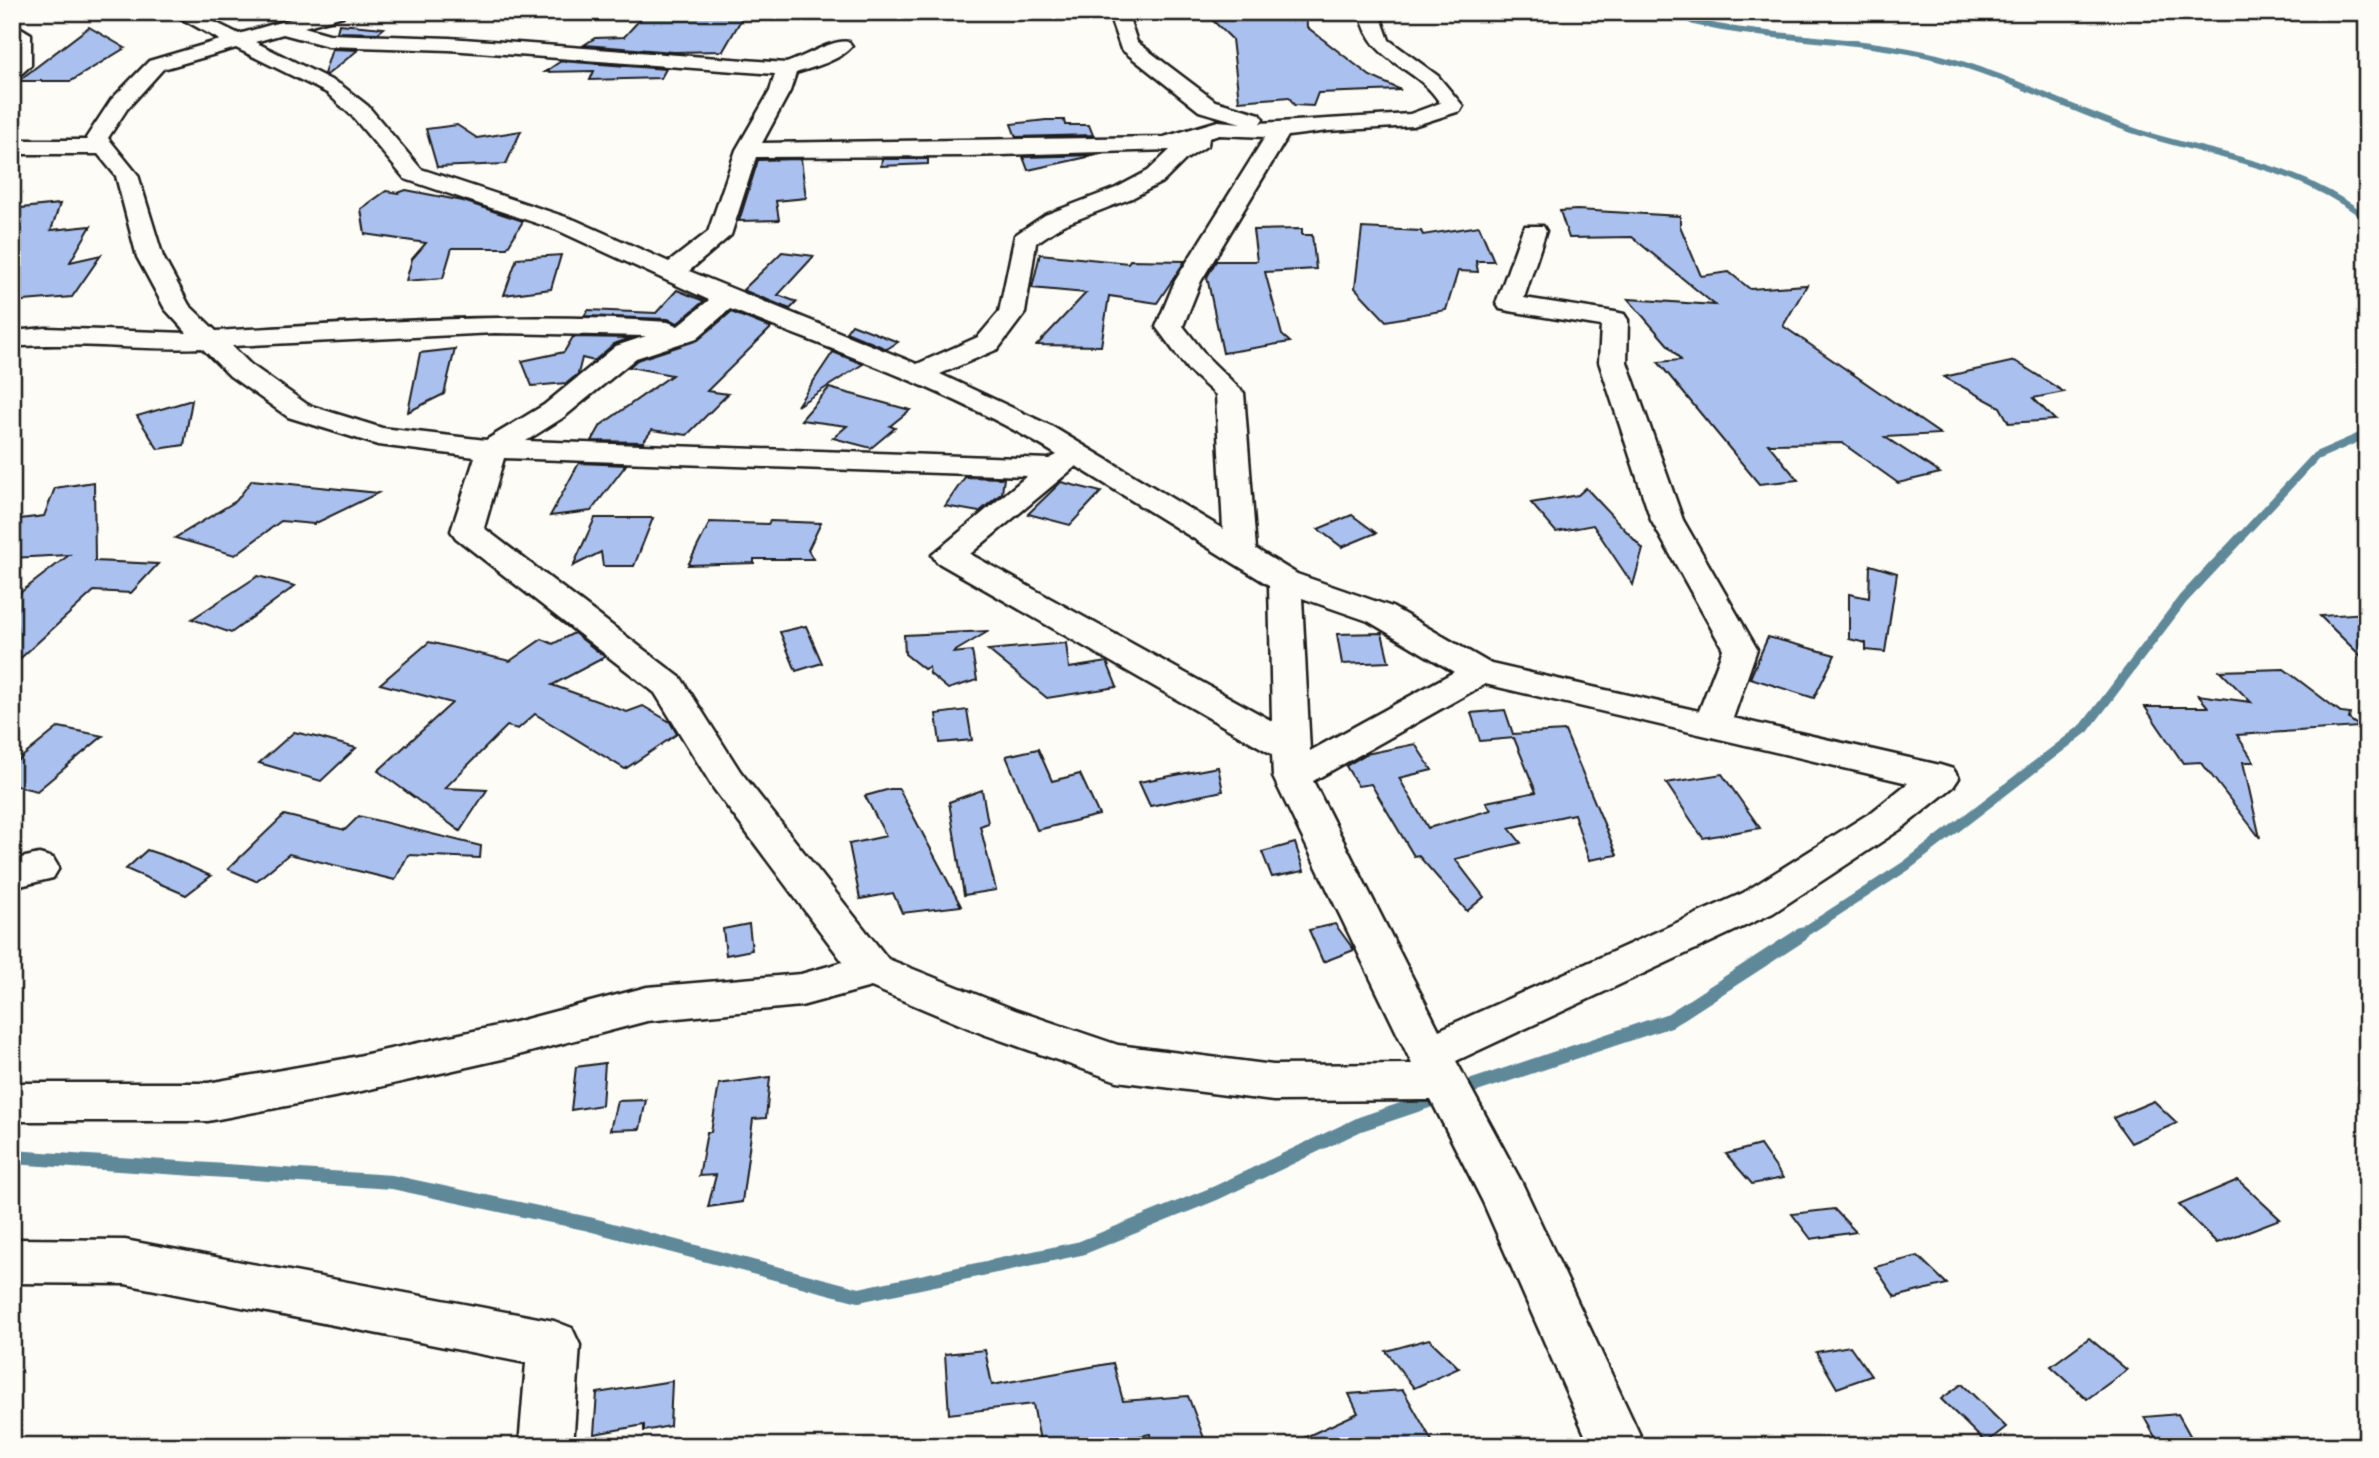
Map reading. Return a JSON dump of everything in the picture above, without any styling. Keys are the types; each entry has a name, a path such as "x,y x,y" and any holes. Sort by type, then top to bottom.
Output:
{"street":[{"path":"178,12 233,42 334,89 360,111 413,174 566,225 727,298 917,374 1041,432 1066,460 1240,553 1285,581 1380,614 1480,672 1940,778 1887,820 1758,903 1436,1068 1273,1083 1117,1063 999,1022 873,970 727,780 668,685 467,531 492,449 554,411 626,352 687,332 727,298"},
{"path":"336,12 156,65 119,105 97,138 127,175 150,257 178,309 240,370 298,411 378,436 492,449 1066,460"},
{"path":"1117,12 1128,45 1207,106 1243,118 1272,121 1280,131"},
{"path":"747,150 967,149 1166,144 1219,128 1280,131 1328,124 1413,120 1452,106 1445,91 1415,67 1384,50 1370,26 1369,12"},
{"path":"284,28 328,40 449,44 786,69 816,60 842,46"},
{"path":"12,72 21,65 21,34"},
{"path":"672,272 719,235 747,150 780,91 786,69"},
{"path":"917,374 988,343 1012,313 1024,240 1054,220 1124,194 1156,176 1177,155 1219,128"},
{"path":"1240,553 1230,393 1198,364 1169,327 1188,281 1280,131"},
{"path":"12,147 103,147"},
{"path":"1534,231 1509,303 1615,320 1613,362 1668,520 1740,649 1712,725"},
{"path":"12,339 46,336 160,342 495,325 598,325 687,332"},
{"path":"1066,460 948,555 1292,762"},
{"path":"1285,581 1292,762 1436,1068 1505,1197 1618,1446"},
{"path":"1292,762 1480,672"},
{"path":"12,1102 208,1102 344,1077 511,1040 647,1004 801,990 873,970"},
{"path":"12,1261 125,1262 554,1345 546,1446"}],"building":[{"path":"1204,12 1306,12 1307,27 1370,76 1401,90 1318,93 1313,106 1294,105 1289,97 1239,101 1232,39"},
{"path":"745,13 723,51 674,52 584,45 595,38 624,37 645,14"},
{"path":"339,24 384,28 378,33 337,32"},
{"path":"89,27 125,48 71,81 18,81"},
{"path":"332,49 358,50 327,75 324,74"},
{"path":"561,61 666,69 661,78 590,80 594,71 545,72"},
{"path":"1064,120 1065,125 1089,125 1093,135 1016,137 1011,124"},
{"path":"457,125 477,138 521,131 506,164 437,167 426,129"},
{"path":"1097,155 1028,170 1023,157"},
{"path":"801,159 806,198 776,201 779,220 739,221 758,160"},
{"path":"882,159 928,159 928,164 881,166"},
{"path":"406,190 463,201 523,221 507,248 452,248 443,278 406,281 412,259 426,243 365,234 361,209 386,191 398,193"},
{"path":"60,204 51,230 91,226 70,262 101,255 72,297 12,302 12,209"},
{"path":"1560,211 1680,216 1680,226 1701,276 1729,272 1750,289 1807,285 1783,326 1940,434 1885,437 1940,473 1898,483 1842,443 1768,444 1798,480 1759,484 1658,362 1681,360 1628,299 1715,305 1632,237 1569,238"},
{"path":"1479,226 1494,261 1476,261 1478,272 1458,271 1446,310 1386,321 1355,288 1362,228 1421,231 1423,235"},
{"path":"1302,229 1302,235 1312,235 1316,269 1265,272 1282,335 1290,342 1223,353 1207,277 1216,261 1257,261 1253,230"},
{"path":"782,252 814,256 778,295 797,302 790,309 743,290"},
{"path":"1040,254 1128,263 1130,260 1185,261 1157,303 1109,296 1101,346 1037,345 1086,293 1032,288"},
{"path":"561,255 551,289 504,295 517,258"},
{"path":"677,290 704,301 678,323 668,319 584,316 588,310 656,313"},
{"path":"731,312 771,328 707,391 728,394 687,435 652,430 643,442 592,441 601,425 672,375 629,367 637,360 698,340"},
{"path":"852,324 898,342 887,349 846,332"},
{"path":"573,337 631,338 614,344 594,361 582,358 578,374 567,383 532,386 522,361 564,352"},
{"path":"455,349 444,394 408,412 420,353"},
{"path":"833,352 863,364 797,406"},
{"path":"2015,361 2064,392 2033,398 2055,420 2009,423 2000,407 1944,377"},
{"path":"829,388 910,410 890,426 895,428 871,448 833,438 847,426 801,420"},
{"path":"192,400 184,445 158,449 137,416"},
{"path":"579,463 626,465 591,511 550,516"},
{"path":"965,477 1004,478 1002,493 979,512 945,506"},
{"path":"252,480 378,493 314,524 281,521 235,555 175,538 236,501"},
{"path":"94,482 95,561 158,564 131,593 94,591 12,666 12,599 69,555 12,558 12,520 44,516 55,488"},
{"path":"1061,482 1101,492 1070,525 1028,514"},
{"path":"1586,488 1643,549 1633,585 1593,525 1556,532 1531,503 1578,495"},
{"path":"1352,515 1376,533 1342,547 1318,529"},
{"path":"595,518 653,518 634,566 603,566 601,552 573,566"},
{"path":"770,521 821,523 808,550 813,559 754,559 754,563 688,565 710,522 768,524"},
{"path":"1870,565 1897,573 1885,652 1866,650 1866,643 1849,639 1849,594 1869,598"},
{"path":"258,576 295,586 231,633 192,619"},
{"path":"2367,613 2367,662 2320,616"},
{"path":"806,626 822,663 796,671 780,632"},
{"path":"989,631 952,653 972,651 977,680 948,689 930,674 929,667 924,669 905,654 904,635"},
{"path":"574,633 605,657 552,685 627,712 643,706 670,722 677,734 625,769 535,714 518,729 507,726 445,788 487,790 460,831 378,771 452,703 380,684 429,642 510,661 542,639 553,644"},
{"path":"1382,633 1389,662 1342,664 1337,634"},
{"path":"1768,637 1835,655 1814,698 1750,678"},
{"path":"1066,643 1069,668 1107,662 1117,687 1047,698 988,650"},
{"path":"2284,669 2342,713 2350,714 2349,719 2360,727 2237,735 2254,762 2243,762 2260,838 2201,762 2183,763 2145,707 2208,707 2198,695 2251,702 2220,671"},
{"path":"967,710 972,740 940,743 936,714"},
{"path":"1505,710 1513,734 1565,731 1617,855 1589,860 1574,814 1509,828 1521,843 1455,859 1484,897 1467,911 1418,855 1414,856 1371,784 1358,786 1346,766 1366,754 1415,744 1432,770 1399,778 1428,828 1491,810 1486,802 1536,792 1514,738 1480,741 1471,713"},
{"path":"59,727 103,736 37,791 12,785 12,765"},
{"path":"294,732 356,748 321,781 259,763"},
{"path":"1038,749 1052,781 1080,774 1099,815 1037,830 1006,756"},
{"path":"1218,767 1223,791 1150,806 1139,782"},
{"path":"1722,774 1760,828 1703,838 1666,783"},
{"path":"899,789 961,906 902,913 893,893 860,899 849,844 886,836 865,796"},
{"path":"982,790 988,823 980,826 996,890 964,895 949,802"},
{"path":"284,815 345,830 359,816 481,846 480,858 408,855 395,880 289,854 256,881 228,869"},
{"path":"1295,843 1304,871 1272,877 1262,852"},
{"path":"147,850 211,876 186,895 126,869"},
{"path":"749,924 752,950 726,955 723,929"},
{"path":"1335,924 1354,950 1323,962 1309,930"},
{"path":"605,1063 602,1105 571,1110 576,1067"},
{"path":"770,1077 766,1118 753,1119 742,1202 708,1207 716,1175 699,1176 707,1132 711,1132 719,1084"},
{"path":"646,1100 640,1129 610,1130 617,1101"},
{"path":"2154,1101 2177,1123 2131,1143 2113,1118"},
{"path":"1760,1145 1783,1178 1752,1184 1726,1154"},
{"path":"2238,1180 2280,1219 2217,1243 2179,1205"},
{"path":"1834,1209 1856,1232 1811,1239 1792,1214"},
{"path":"1918,1256 1947,1284 1895,1297 1875,1267"},
{"path":"2089,1338 2127,1370 2087,1399 2051,1366"},
{"path":"1429,1339 1459,1368 1414,1388 1386,1351"},
{"path":"1850,1346 1871,1376 1837,1388 1816,1352"},
{"path":"985,1350 992,1385 1113,1363 1123,1401 1188,1396 1207,1446 1152,1446 1150,1434 1096,1446 1041,1446 1033,1404 949,1414 945,1354"},
{"path":"672,1381 670,1426 644,1431 644,1425 594,1434 597,1393"},
{"path":"1962,1384 2006,1427 1986,1443 1941,1399"},
{"path":"1403,1390 1435,1446 1286,1446 1358,1413 1349,1394"},
{"path":"2178,1414 2196,1446 2160,1446 2144,1417"}],"waterway":[{"path":"1673,12 1694,22 1717,27 1855,43 1937,57 2015,83 2141,133 2285,174 2312,185 2367,218"},
{"path":"2240,538 2316,456 2367,434"},
{"path":"1798,936 1906,866 2085,728 2183,599 2242,536"},
{"path":"1458,1091 1670,1020 1801,935"},
{"path":"12,1157 392,1182 589,1224 859,1295 1081,1248 1216,1193 1360,1124 1443,1096"}]}
